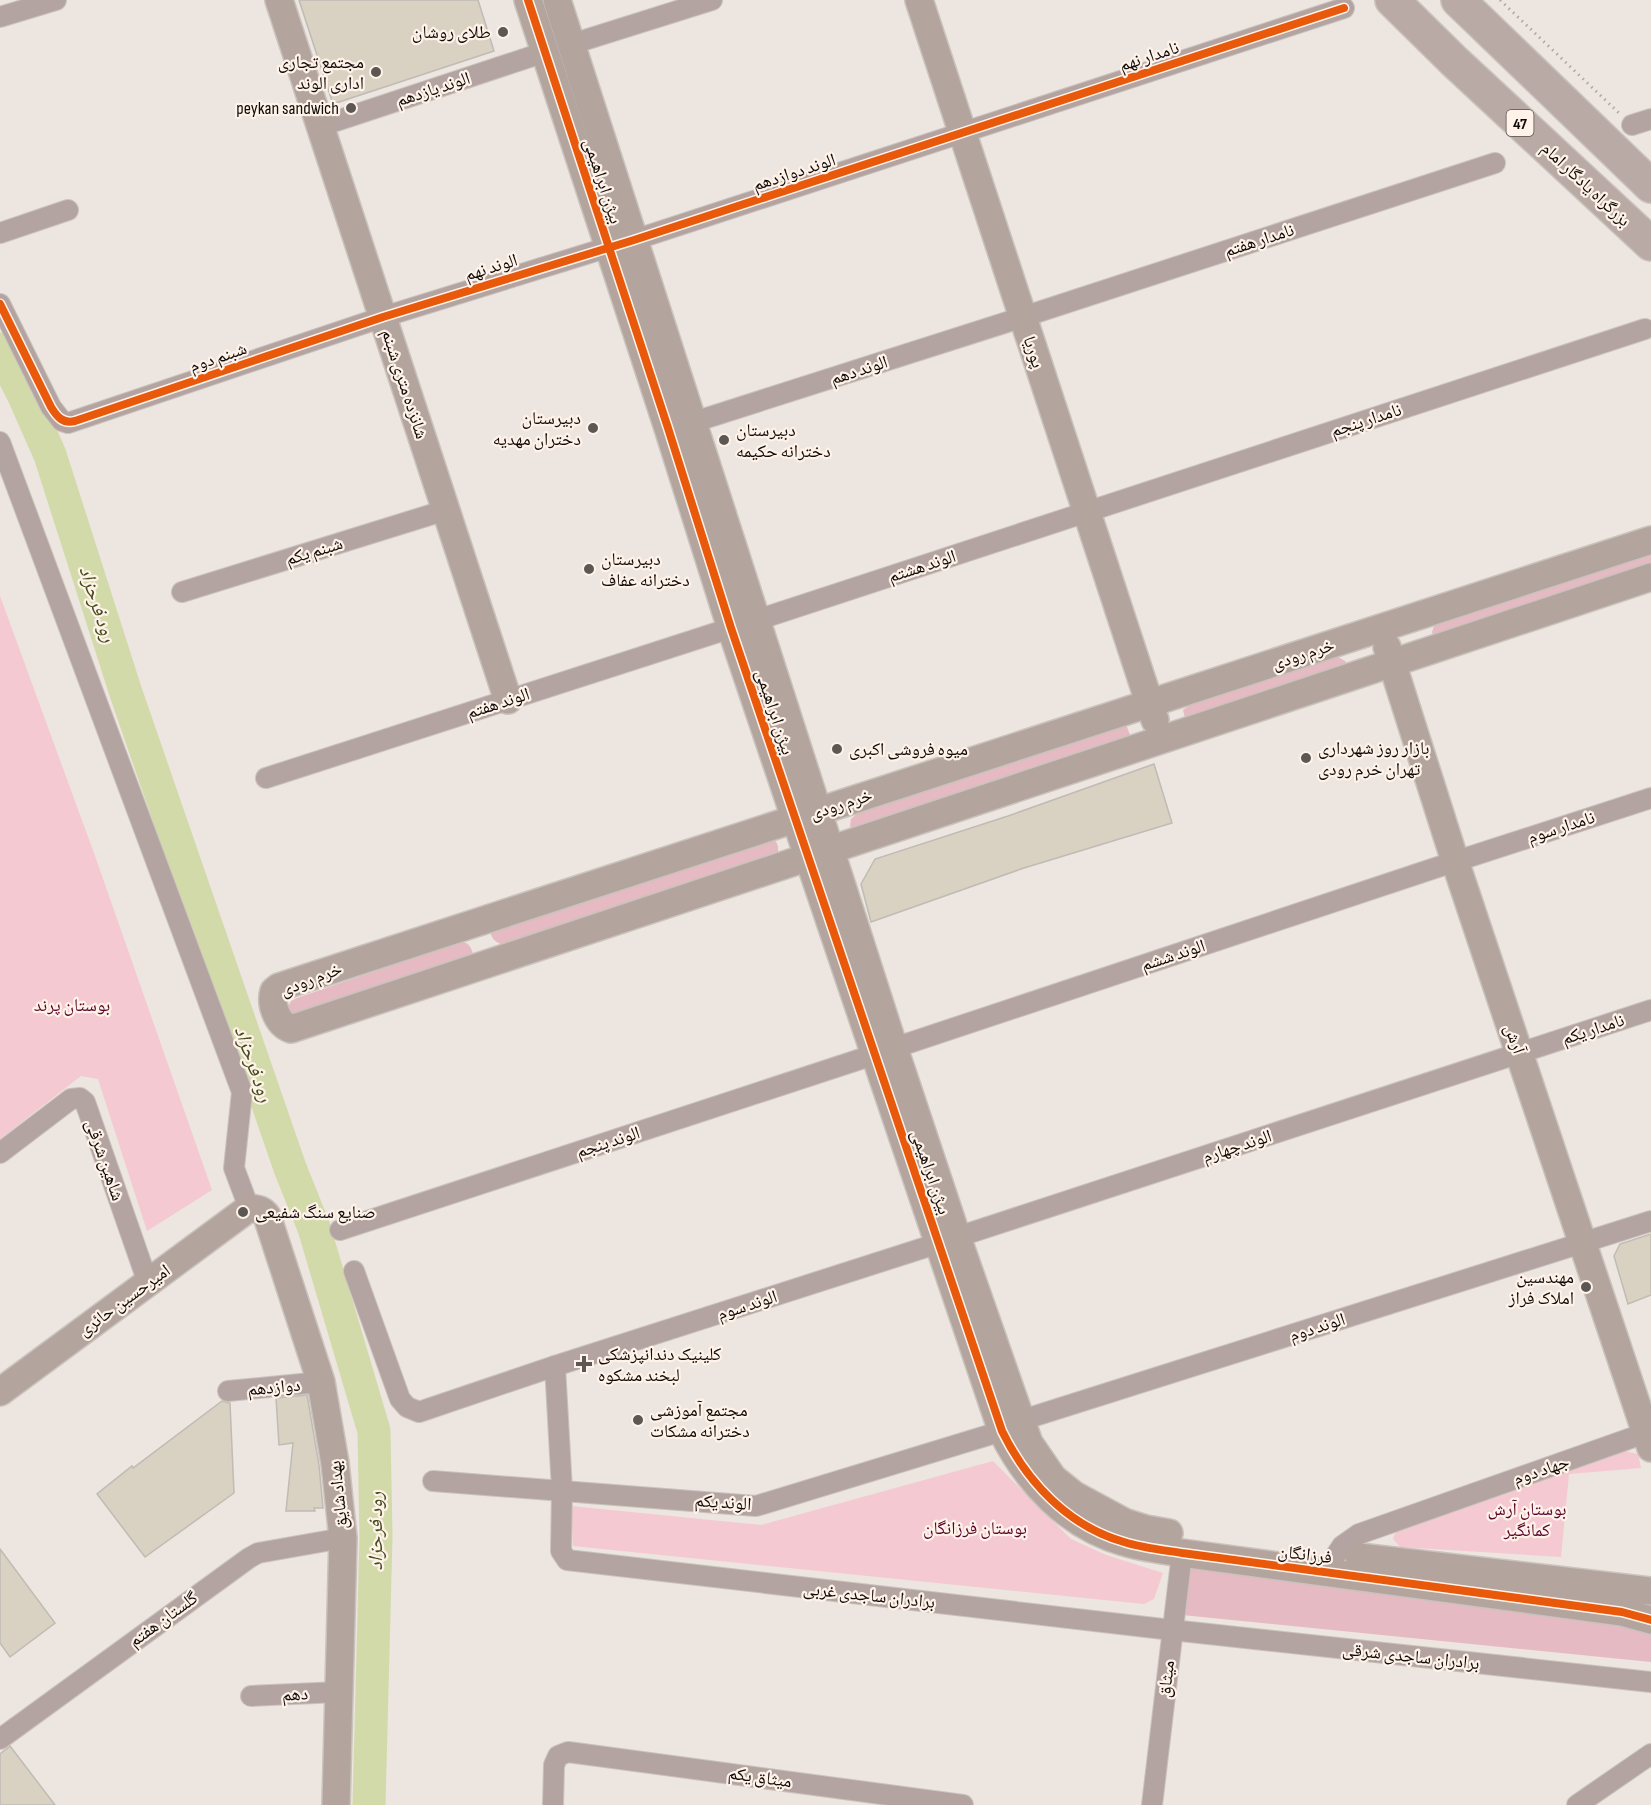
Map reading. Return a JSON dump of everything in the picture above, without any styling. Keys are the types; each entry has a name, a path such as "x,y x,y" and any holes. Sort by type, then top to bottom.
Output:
{"highway":[{"name":"بزرگراه یادگار امام","path":"1392,0 1651,243"},
{"name":"47","path":"1458,0 1651,186"}],"street":[{"path":"0,17 56,0"},
{"name":"شانزده متری شبنم","path":"279,0 508,700"},
{"name":"بیژن ابراهیمی","path":"528,0 545,52 694,422 757,620 819,854 948,1240 1020,1423"},
{"name":"بیژن ابراهیمی","path":"557,0 572,44 668,428 731,628 807,815"},
{"path":"545,52 712,0"},
{"name":"پوریا","path":"920,0 1161,740"},
{"name":"نامدار نهم","path":"963,132 1344,8"},
{"name":"الوند یازدهم","path":"321,126 545,52"},
{"path":"1632,125 1651,119"},
{"name":"الوند دوازدهم","path":"621,243 963,132"},
{"name":"نامدار هفتم","path":"1023,318 1495,163"},
{"path":"0,233 68,210"},
{"name":"الوند نهم","path":"383,316 621,243"},
{"name":"شبنم دوم","path":"0,304 51,407 62,421 68,423 383,316"},
{"name":"الوند دهم","path":"694,422 1023,318"},
{"name":"نامدار پنجم","path":"1087,512 1645,329"},
{"path":"668,428 694,422"},
{"path":"0,442 242,1092 234,1168 249,1208"},
{"name":"شبنم یکم","path":"182,592 446,510"},
{"name":"الوند هشتم","path":"757,620 1087,512"},
{"name":"خرم رودی","path":"1651,540 279,987 274,991 273,1003 281,1022 285,1027 291,1029 1651,577"},
{"path":"731,628 757,620"},
{"name":"آرش","path":"1390,626 1463,859 1591,1241 1651,1403"},
{"name":"الوند هفتم","path":"266,778 731,628"},
{"name":"نامدار سوم","path":"1463,859 1651,798"},
{"name":"الوند ششم","path":"885,1051 1463,859"},
{"path":"474,924 487,963"},
{"name":"نامدار یکم","path":"1527,1050 1651,1010"},
{"name":"الوند چهارم","path":"948,1240 1527,1050"},
{"name":"الوند پنجم","path":"340,1230 885,1051"},
{"name":"شاهین شرقی","path":"0,1153 71,1099 80,1098 85,1102 148,1283"},
{"name":"امیرحسین حائری","path":"0,1392 249,1208"},
{"name":"بهداد شایق","path":"249,1208 264,1211 267,1216 321,1382 335,1463 343,1538 336,1805"},
{"name":"الوند دوم","path":"1020,1423 1651,1221"},
{"name":"الوند سوم","path":"354,1271 400,1399 407,1407 419,1412 948,1240"},
{"name":"آرش","path":"1591,1241 1649,1437"},
{"path":"555,1366 562,1490"},
{"name":"دوازدهم","path":"228,1391 321,1382"},
{"name":"الوند یکم","path":"433,1480 756,1506 1020,1423"},
{"name":"فرزانگان","path":"1020,1423 1029,1443 1053,1478 1074,1495 1124,1522 1184,1545 1335,1564 1651,1591"},
{"name":"جهاد دوم","path":"1335,1564 1342,1546 1359,1534 1649,1437"},
{"name":"برادران ساجدی غربی","path":"562,1490 561,1551 567,1560 1172,1630"},
{"name":"گلستان هفتم","path":"0,1739 249,1558 258,1553 343,1538"},
{"name":"میثاق","path":"1152,1805 1184,1545"},
{"name":"فرزانگان","path":"1335,1564 1622,1612 1651,1620"},
{"name":"برادران ساجدی شرقی","path":"1172,1630 1651,1682"},
{"name":"دهم","path":"251,1695 339,1692"},
{"name":"میثاق یکم","path":"553,1805 554,1765 558,1756 568,1752 914,1802 963,1805"},
{"path":"1577,1805 1651,1754"}],"path":[{"path":"1500,0 1632,125"}],"green space":[{"name":"بوستان پرند","path":"0,596 95,856 212,1190 147,1231 98,1079 81,1076 0,1139"},
{"name":"بوستان آرش کمانگیر","path":"1624,1451 1638,1454 1641,1468 1569,1474 1561,1557 1400,1547 1393,1539 1397,1527 1566,1467"},
{"name":"بوستان فرزانگان","path":"993,1461 1071,1539 1106,1555 1163,1573 1154,1599 1144,1604 573,1546 571,1506 761,1525"}],"shaded area":[{"path":"1651,552 1651,572 1434,639 1432,632 1435,623"},
{"path":"1338,657 1348,666 1185,718 1183,710 1191,704"},
{"path":"1122,726 1127,727 1130,735 1129,741 853,831 850,826 851,819 860,811"},
{"path":"768,835 777,844 777,856 503,945 494,940 491,934 490,931"},
{"path":"462,941 471,949 473,954 469,958 294,1014 289,1012 288,1007 291,1001 297,998"},
{"path":"1190,1563 1651,1628 1651,1662 1182,1615"}],"building":[{"name":"مجتمع تجاری اداری الوند","path":"299,0 478,0 494,51 333,104"},
{"path":"1154,764 1172,823 1024,868 871,922 861,884 875,859 1008,816"},
{"path":"1651,1234 1651,1295 1628,1304 1614,1256 1620,1244"},
{"path":"307,1395 319,1465 323,1508 314,1508 315,1511 286,1511 293,1443 279,1445 276,1398"},
{"path":"222,1401 230,1403 234,1493 145,1557 97,1494"},
{"path":"0,1549 55,1623 10,1657 0,1643"},
{"path":"10,1746 55,1805 0,1805 0,1754"}],"waterway":[{"name":"رود فرحزاد","path":"0,349 50,455 126,693 290,1168 314,1228 374,1431 376,1536 369,1805"}],"cycle path":[{"path":"528,0 731,628 1002,1431 1024,1468 1051,1500 1067,1513 1104,1535 1131,1544 1153,1549 1622,1612 1651,1620"},
{"path":"0,304 53,411 64,421 71,422 383,317 634,240 1344,8"}],"place":[{"name":"طلای روشان","path":"503,32"},
{"name":"مجتمع تجاری اداری الوند","path":"376,72"},
{"name":"peykan sandwich","path":"351,108"},
{"name":"دبیرستان دختران مهدیه","path":"593,428"},
{"name":"دبیرستان دخترانه حکیمه","path":"724,440"},
{"name":"دبیرستان دخترانه عفاف","path":"589,569"},
{"name":"میوه فروشی اکبری","path":"837,749"},
{"name":"بازار روز شهرداری تهران خرم رودی","path":"1306,758"},
{"name":"صنایع سنگ شفیعی","path":"243,1212"},
{"name":"مهندسین املاک فراز","path":"1586,1287"},
{"name":"کلینیک دندانپزشکی لبخند مشکوه","path":"584,1364"},
{"name":"مجتمع آموزشی دخترانه مشکات","path":"638,1420"}]}
